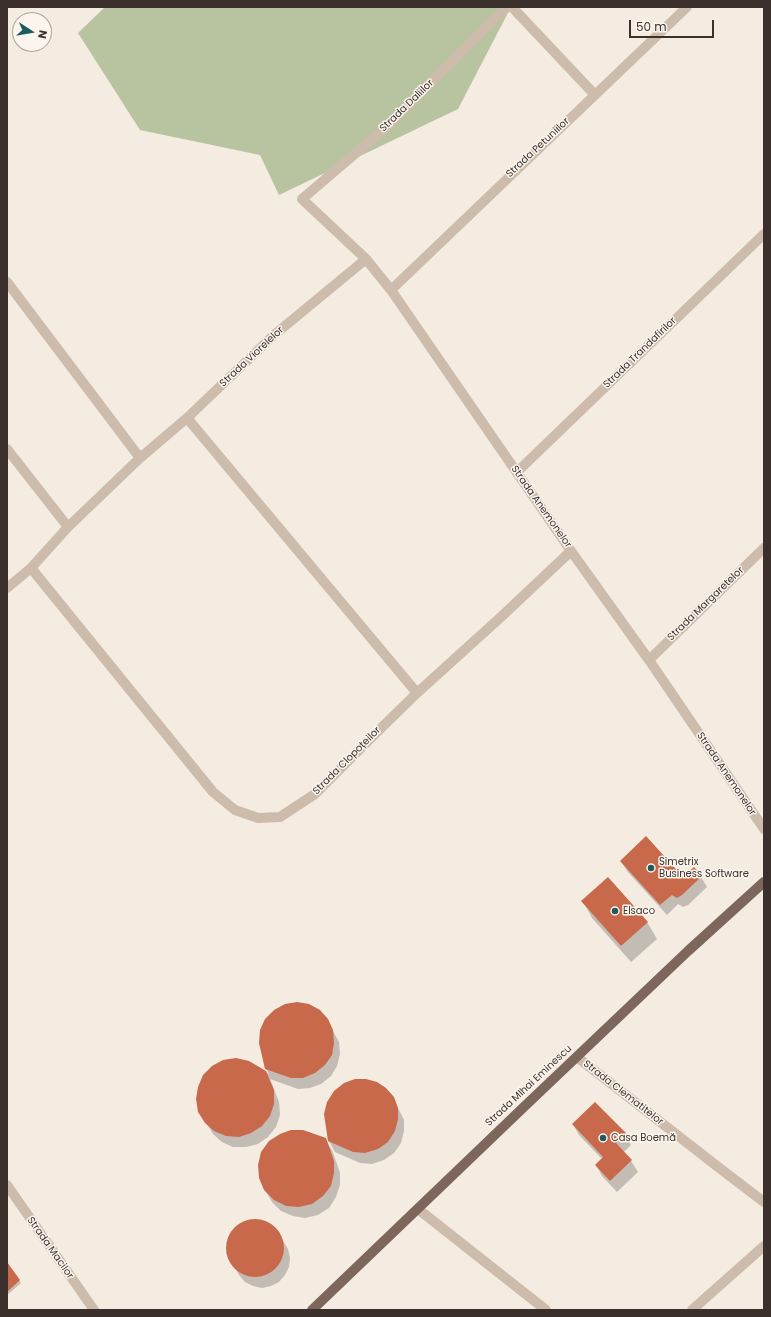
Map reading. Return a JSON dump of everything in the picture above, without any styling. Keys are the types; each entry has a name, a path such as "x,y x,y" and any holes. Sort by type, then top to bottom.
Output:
{"main road":[{"name":"Strada MIhai Eminescu","path":"312,1310 688,951 764,882"}],"street":[{"name":"Strada Daliilor","path":"302,199 382,130 508,7"},
{"path":"512,7 595,95"},
{"name":"Strada Petuniilor","path":"390,290 686,7"},
{"name":"Strada Anemonelor","path":"302,199 366,258 390,290 571,551 649,660 764,829"},
{"name":"Strada Trandafirilor","path":"517,472 764,234"},
{"name":"Strada Viorelelor","path":"7,588 31,568 68,527 140,458 186,418 274,336 366,258"},
{"path":"7,282 140,458"},
{"path":"186,418 418,693"},
{"path":"7,448 68,527"},
{"name":"Strada Margaretelor","path":"649,660 764,548"},
{"name":"Strada Clopoțeilor","path":"31,568 213,792 235,810 258,818 280,817 315,794 418,693 571,551"},
{"name":"Strada Clematitelor","path":"577,1058 764,1202"},
{"name":"Strada Macilor","path":"7,1185 94,1310"},
{"path":"418,1209 546,1310"},
{"path":"692,1310 764,1246"}],"green space":[{"path":"105,7 511,7 458,109 279,195 260,155 140,130 78,33"}],"building":[{"name":"Simetrix Business Software","path":"646,836 683,877 694,867 702,876 682,895 677,898 672,895 660,905 620,861"},
{"name":"Elsaco","path":"608,877 648,922 621,946 581,901"},
{"path":"297,1002 309,1004 320,1010 328,1019 333,1030 334,1043 332,1055 325,1065 315,1073 303,1078 291,1078 265,1069 259,1043 260,1030 265,1019 274,1010 285,1004"},
{"path":"236,1058 249,1061 266,1071 274,1090 274,1104 270,1116 262,1126 251,1133 239,1137 226,1136 214,1131 205,1123 198,1112 196,1099 198,1087 203,1075 212,1066 223,1060"},
{"path":"355,1079 366,1079 377,1082 386,1088 394,1097 398,1108 398,1119 395,1131 388,1142 378,1149 365,1153 353,1152 328,1141 324,1114 327,1102 334,1091 344,1083"},
{"name":"Casa Boemă","path":"595,1102 626,1133 616,1143 632,1160 610,1181 595,1165 603,1157 572,1124"},
{"path":"291,1130 303,1130 326,1138 334,1161 334,1173 331,1186 323,1196 312,1204 299,1207 286,1206 274,1200 264,1190 259,1178 258,1165 261,1152 269,1141 280,1134"},
{"path":"255,1219 271,1224 279,1232 284,1248 279,1264 271,1272 255,1277 239,1272 231,1264 226,1248 231,1232 239,1224"},
{"path":"7,1262 20,1280 7,1292"}],"place":[{"name":"Simetrix Business Software","path":"651,868"},
{"name":"Elsaco","path":"615,911"},
{"name":"Casa Boemă","path":"603,1138"}]}
